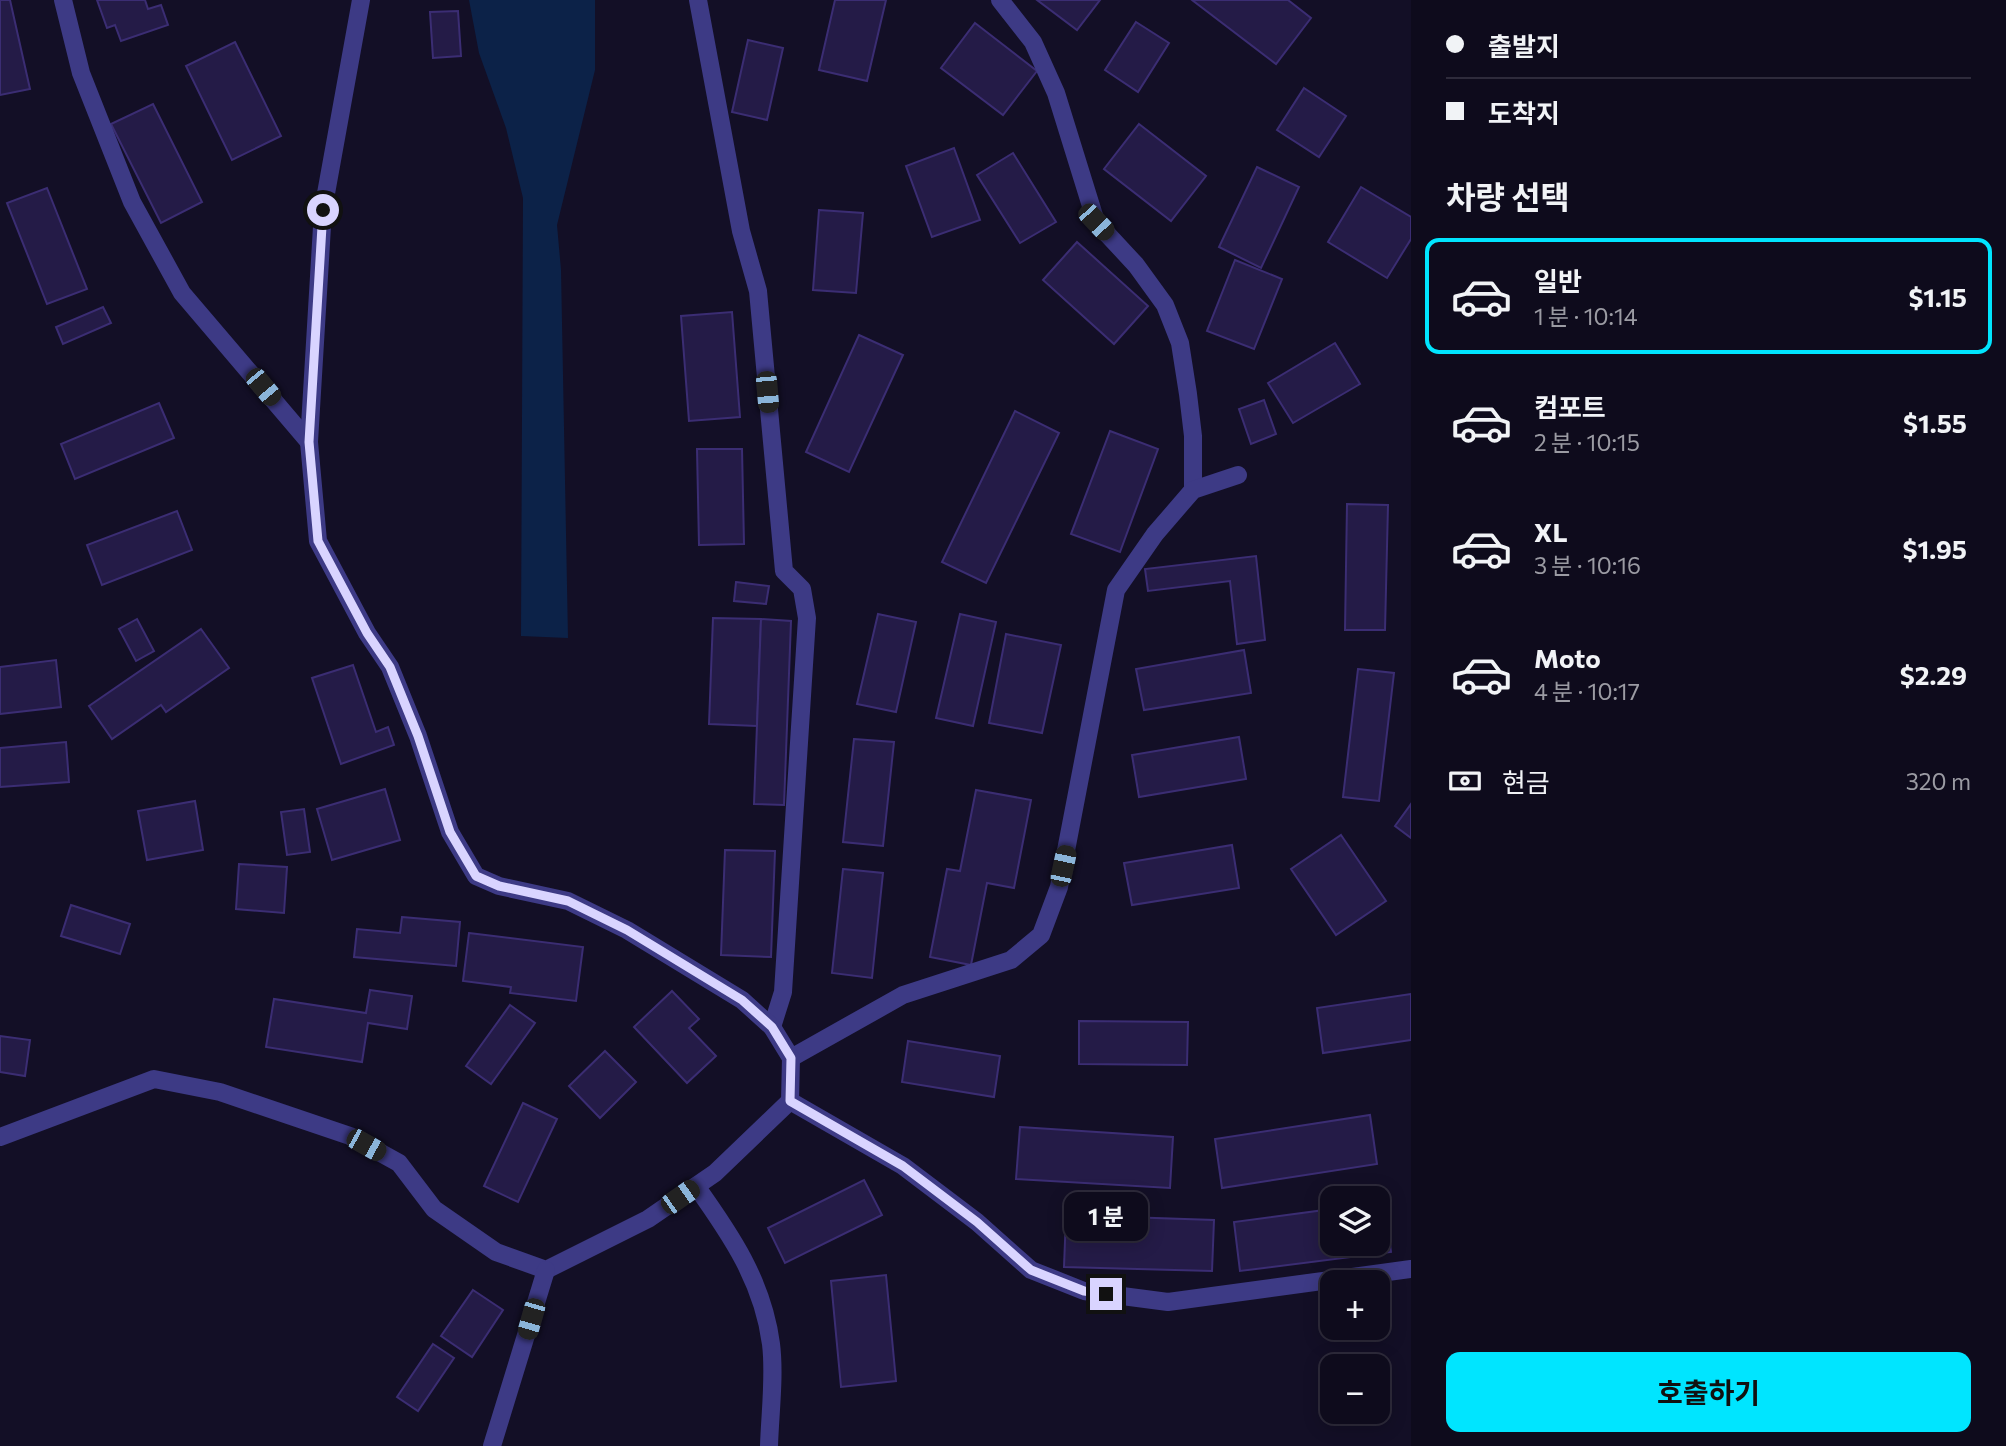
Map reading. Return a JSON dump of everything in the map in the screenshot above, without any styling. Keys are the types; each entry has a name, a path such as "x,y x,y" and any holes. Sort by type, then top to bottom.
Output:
{"street":[{"path":"63,0 81,73 132,202 181,293 309,442"},
{"path":"0,1137 154,1079 220,1092 360,1141 399,1163 434,1209 496,1252 546,1270 648,1219 715,1173 790,1101 791,1058 772,1027 742,1000 627,930 568,901 499,886 476,876 450,832 418,736 390,667 367,633 318,541 309,442 323,210 361,0"},
{"path":"698,0 741,231 758,290 784,571 802,589 807,618 783,992 772,1027"},
{"path":"1000,0 1033,42 1056,93 1096,222 1136,265 1165,305 1180,343 1193,436 1193,490"},
{"path":"791,1058 903,995 1011,960 1041,935 1061,876 1115,590 1154,534 1193,490 1238,475"},
{"path":"790,1101 903,1166 977,1222 1031,1270 1084,1291 1168,1302 1411,1269"},
{"path":"696,1186 735,1241 758,1288 771,1345 769,1446"},
{"path":"492,1446 546,1270"}],"water":[{"path":"469,0 595,0 595,70 557,225 561,270 568,638 521,636 523,198 506,128 479,53"}],"building":[{"path":"0,0 10,0 30,89 0,95"},
{"path":"97,0 145,0 148,9 161,5 168,25 121,41 115,25 107,28"},
{"path":"835,0 886,0 867,81 819,70"},
{"path":"1037,0 1100,0 1077,30"},
{"path":"1192,0 1288,0 1311,18 1276,64"},
{"path":"458,11 461,56 433,58 430,12"},
{"path":"1136,22 1169,43 1138,92 1105,70"},
{"path":"975,23 1037,71 1003,115 941,68"},
{"path":"748,40 783,48 767,120 732,112"},
{"path":"235,42 281,136 232,160 186,66"},
{"path":"1304,88 1346,116 1319,157 1277,130"},
{"path":"153,104 202,202 161,223 111,124"},
{"path":"1139,124 1206,176 1171,221 1104,169"},
{"path":"954,148 980,220 932,237 906,166"},
{"path":"1013,153 1056,222 1020,243 977,175"},
{"path":"1257,167 1299,187 1261,268 1219,247"},
{"path":"1361,187 1411,217 1411,239 1387,278 1328,242"},
{"path":"47,188 87,289 47,304 7,203"},
{"path":"819,210 863,213 856,293 813,290"},
{"path":"1077,242 1148,306 1114,344 1043,280"},
{"path":"1235,260 1282,279 1254,349 1207,331"},
{"path":"103,307 111,323 63,344 56,327"},
{"path":"732,312 740,417 689,421 681,316"},
{"path":"859,335 903,355 849,472 806,452"},
{"path":"1335,343 1360,384 1293,423 1268,383"},
{"path":"1264,400 1276,434 1251,444 1239,409"},
{"path":"159,403 174,438 75,479 61,444"},
{"path":"1015,411 1059,433 986,583 942,562"},
{"path":"1110,431 1158,449 1120,552 1071,534"},
{"path":"697,449 742,449 744,544 699,545"},
{"path":"1347,504 1388,505 1385,630 1345,630"},
{"path":"177,511 192,550 102,585 87,545"},
{"path":"1256,556 1265,640 1237,644 1230,581 1148,591 1145,569"},
{"path":"736,582 769,586 766,604 734,601"},
{"path":"878,614 916,622 896,712 857,704"},
{"path":"960,614 996,622 973,726 936,718"},
{"path":"713,618 761,619 757,726 709,724"},
{"path":"137,619 154,651 136,661 119,629"},
{"path":"761,619 791,621 784,805 754,804"},
{"path":"201,629 229,668 166,712 161,705 112,739 89,706"},
{"path":"1006,634 1061,645 1042,733 989,723"},
{"path":"1244,650 1251,693 1144,710 1136,669"},
{"path":"56,660 61,707 0,714 0,667"},
{"path":"353,665 376,732 388,727 394,745 341,764 312,678"},
{"path":"1358,669 1394,673 1379,801 1343,797"},
{"path":"1239,737 1246,779 1139,797 1132,755"},
{"path":"854,739 894,742 883,846 843,842"},
{"path":"66,742 69,782 0,787 0,748"},
{"path":"385,789 400,840 332,860 317,809"},
{"path":"976,790 1031,800 1014,888 987,883 971,965 930,957 947,869 960,871"},
{"path":"195,801 203,850 147,860 138,811"},
{"path":"1411,804 1411,838 1395,826"},
{"path":"304,809 310,852 287,855 281,812"},
{"path":"1341,835 1386,901 1336,935 1291,869"},
{"path":"1232,845 1239,888 1132,905 1124,863"},
{"path":"725,850 775,851 771,957 721,955"},
{"path":"239,864 287,867 284,913 236,909"},
{"path":"843,869 883,873 872,978 832,973"},
{"path":"71,905 130,924 120,954 61,936"},
{"path":"402,917 460,922 456,966 354,957 357,929 400,933"},
{"path":"469,933 583,947 576,1001 510,993 511,987 463,981"},
{"path":"370,990 412,996 407,1029 368,1023 362,1062 266,1047 274,999 366,1013"},
{"path":"672,991 699,1019 689,1028 716,1056 687,1083 634,1027"},
{"path":"1411,994 1411,1040 1323,1053 1317,1008"},
{"path":"510,1005 535,1023 491,1084 466,1066"},
{"path":"1079,1021 1188,1022 1187,1065 1079,1064"},
{"path":"0,1036 30,1040 25,1076 0,1072"},
{"path":"908,1041 1000,1056 994,1097 902,1082"},
{"path":"605,1051 636,1082 600,1118 569,1086"},
{"path":"523,1103 557,1119 518,1202 484,1186"},
{"path":"1370,1115 1377,1164 1222,1188 1215,1139"},
{"path":"1020,1127 1173,1137 1170,1188 1016,1179"},
{"path":"864,1180 882,1215 785,1263 768,1228"},
{"path":"1320,1211 1320,1256 1359,1256 1240,1271 1234,1222"},
{"path":"1066,1215 1214,1220 1212,1271 1064,1267"},
{"path":"886,1275 896,1381 841,1387 831,1281"},
{"path":"473,1290 503,1310 472,1357 441,1336"},
{"path":"433,1344 454,1358 418,1411 397,1397"}],"route":[{"path":"323,210 309,442 318,541 367,633 390,667 418,736 450,832 476,876 499,886 568,901 627,930 742,1000 772,1027 791,1058 790,1101 903,1166 977,1222 1031,1270 1084,1291 1106,1294"}]}
